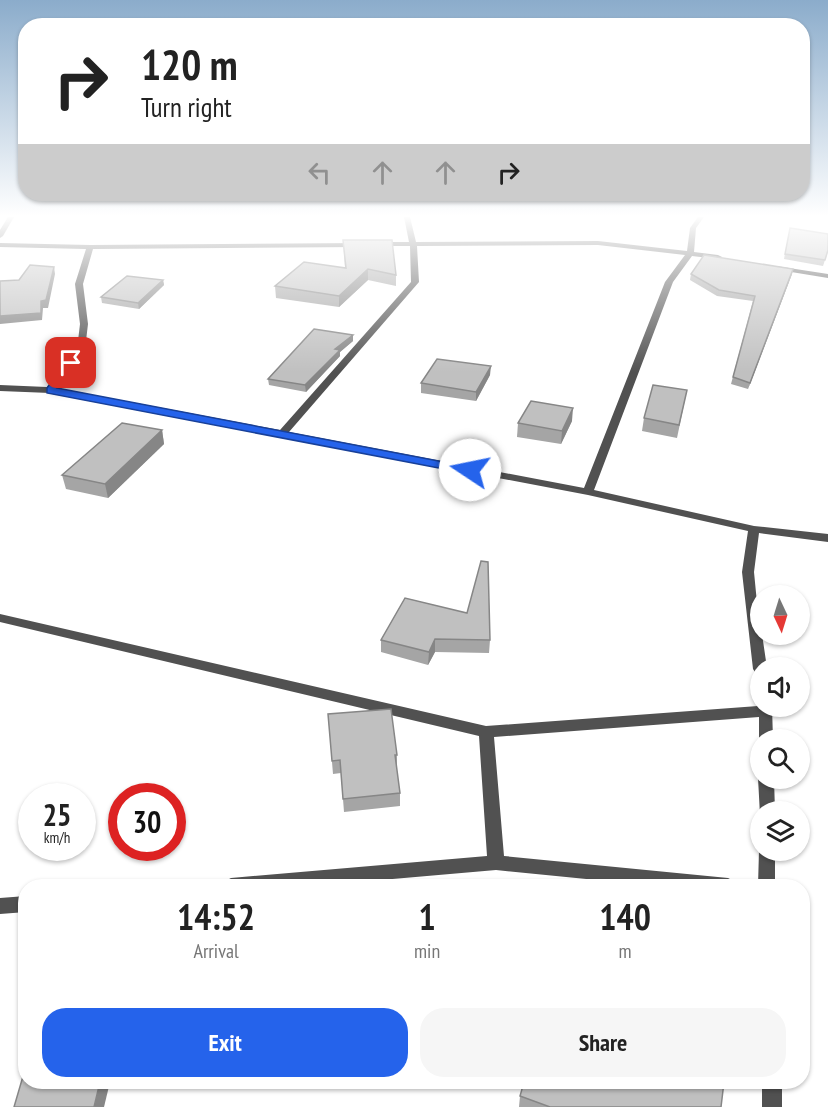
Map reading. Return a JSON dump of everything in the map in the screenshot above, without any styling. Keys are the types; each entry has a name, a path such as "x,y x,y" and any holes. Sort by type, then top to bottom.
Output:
{"street":[{"path":"50,390 81,349 84,324 79,284 84,269"},
{"path":"281,435 415,282 414,269"},
{"path":"588,492 669,282 679,269"},
{"path":"787,269 828,276"},
{"path":"0,388 50,390 588,492 754,529 828,538"},
{"path":"754,529 748,572 759,657"},
{"path":"0,618 486,732 750,710"},
{"path":"486,732 496,864"},
{"path":"767,861 767,879"},
{"path":"315,879 496,864 654,879"},
{"path":"0,906 18,905"},
{"path":"772,1089 772,1107"}],"building":[{"path":"27,269 54,269 46,300 41,301 41,313 0,316 0,281 19,280"},
{"path":"296,269 395,269 396,275 368,269 339,296 275,286"},
{"path":"695,269 793,269 750,383 733,377 755,296 719,290 691,274"},
{"path":"127,276 163,280 138,303 101,297"},
{"path":"314,329 353,335 335,349 340,350 305,385 268,379"},
{"path":"437,359 491,366 476,392 421,383"},
{"path":"653,385 687,390 679,425 644,418"},
{"path":"531,401 573,408 562,431 518,423"},
{"path":"122,423 162,430 105,484 62,475"},
{"path":"481,561 488,562 490,640 435,639 429,652 381,640 405,598 467,613"},
{"path":"391,709 400,793 343,799 340,760 332,761 328,714"},
{"path":"19,1089 98,1089 94,1107 14,1107"},
{"path":"522,1089 723,1089 721,1107 550,1107 520,1096"}],"route":[{"path":"71,363 50,390 470,470"}]}
